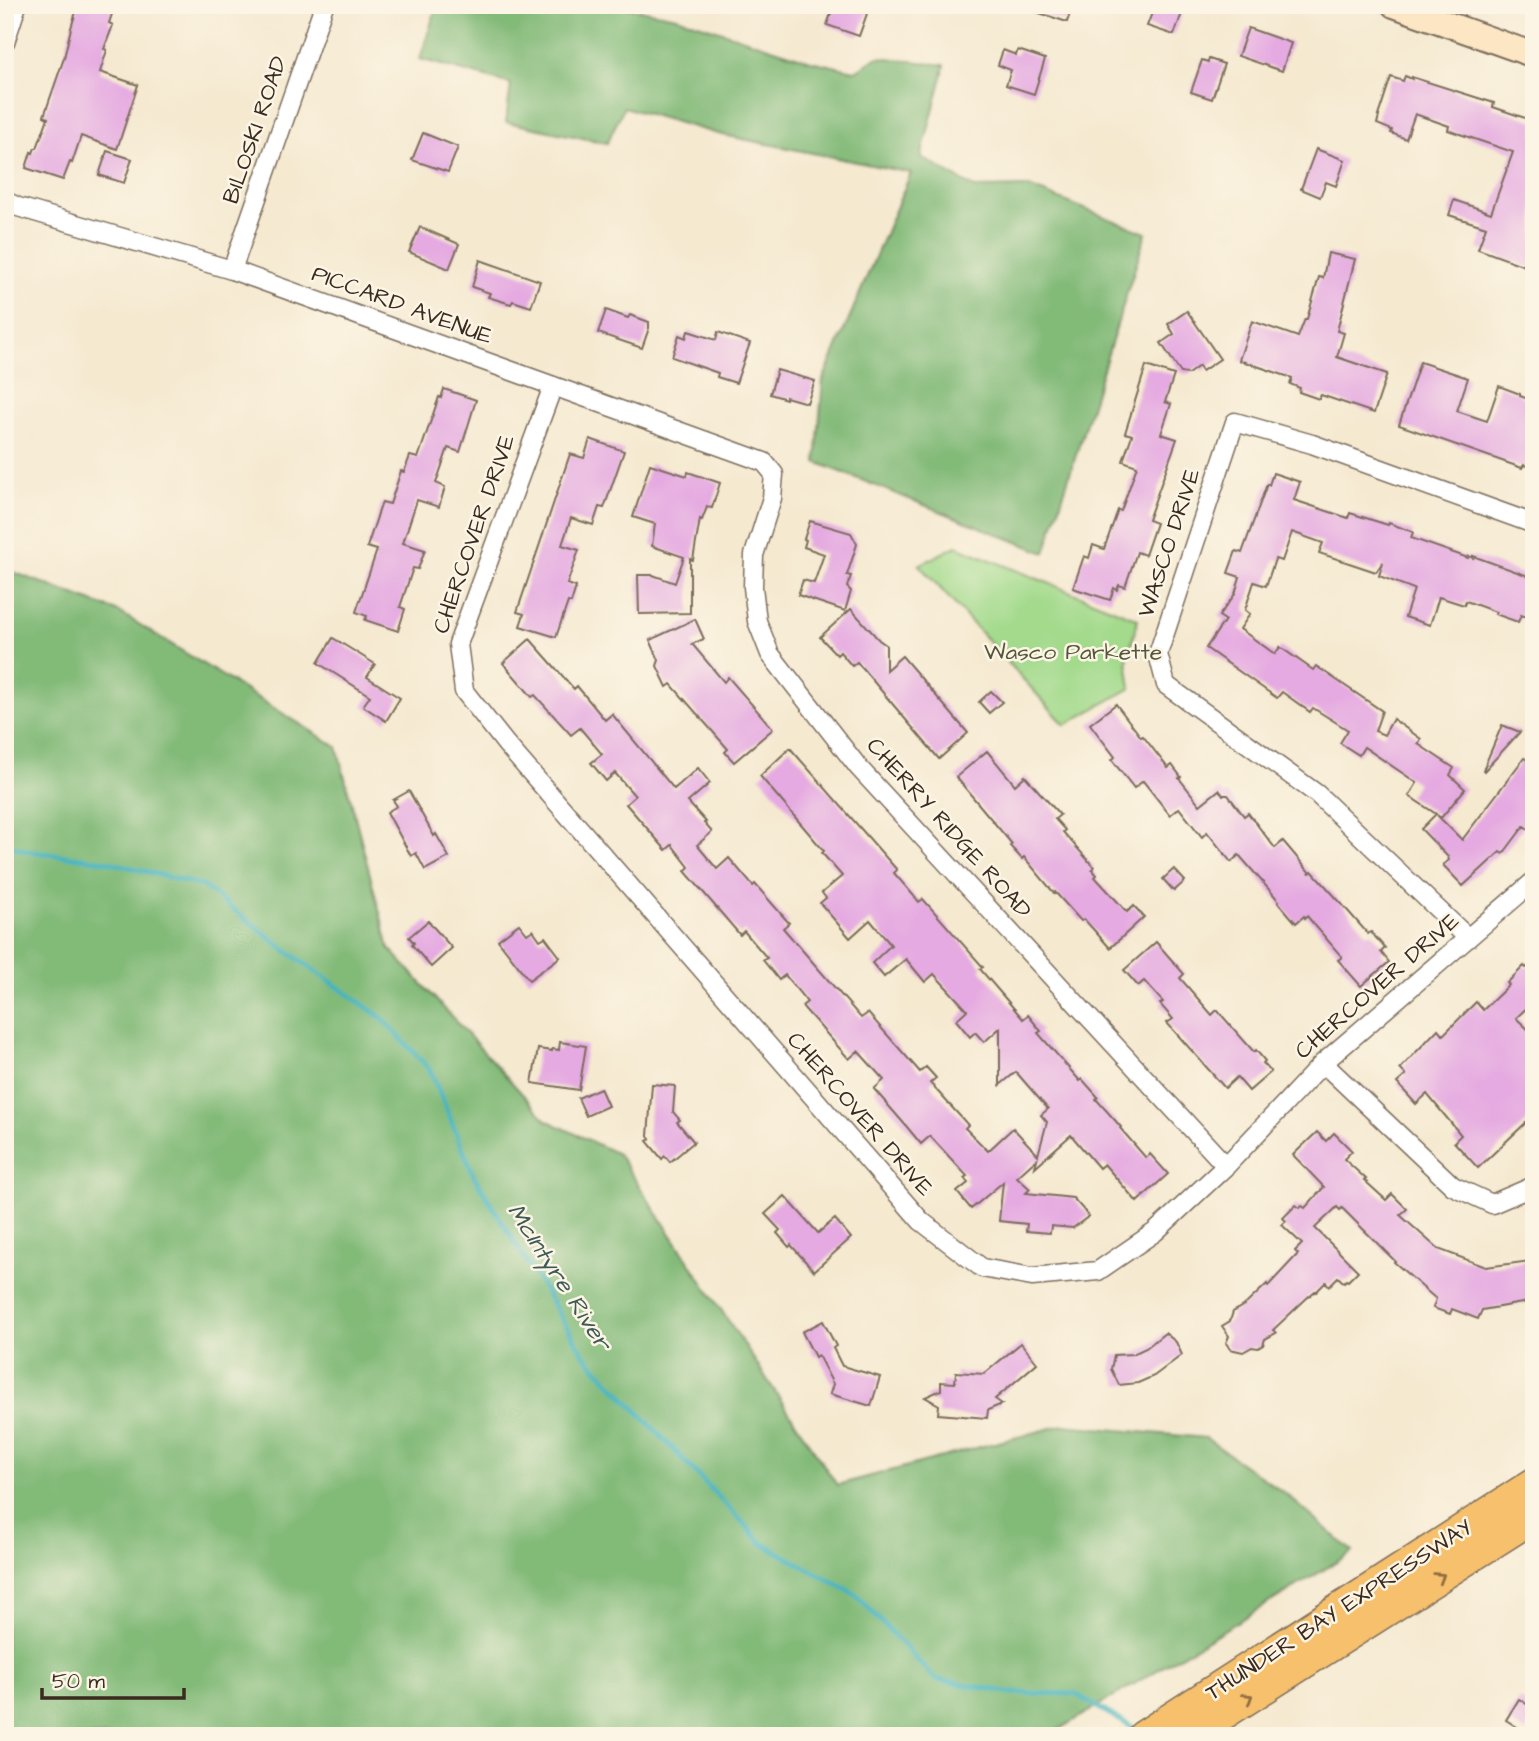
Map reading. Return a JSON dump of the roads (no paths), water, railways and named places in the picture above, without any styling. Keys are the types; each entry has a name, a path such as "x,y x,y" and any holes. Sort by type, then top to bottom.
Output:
{"highway":[{"name":"THUNDER BAY EXPRESSWAY","path":"1172,1732 1534,1483"},
{"name":"THUNDER BAY EXPRESSWAY","path":"1172,1732 1534,1517"}],"main road":[{"path":"1394,5 1534,55"}],"street":[{"path":"5,42 17,5"},
{"name":"BILOSKI ROAD","path":"232,270 324,5"},
{"name":"PICCARD AVENUE","path":"5,201 232,270 764,462 774,474"},
{"name":"CHERCOVER DRIVE","path":"553,386 458,645 464,691 506,744 921,1222 982,1268 1032,1277 1098,1270 1155,1232 1226,1166 1323,1063 1534,881"},
{"name":"WASCO DRIVE","path":"1468,938 1317,794 1166,685 1158,654 1235,422 1312,444 1534,524"},
{"name":"CHERRY RIDGE ROAD","path":"774,474 772,498 754,555 753,587 757,621 770,654 859,768 1226,1166"},
{"path":"1323,1063 1453,1186 1492,1204 1534,1186"}],"waterway":[{"name":"McIntyre River","path":"5,843 26,851 105,861 203,886 291,954 382,1018 430,1070 474,1176 585,1356 763,1544 855,1594 935,1679 1012,1693 1075,1694 1137,1730"}],"park label":[{"name":"Wasco Parkette","path":"1073,652"}]}
